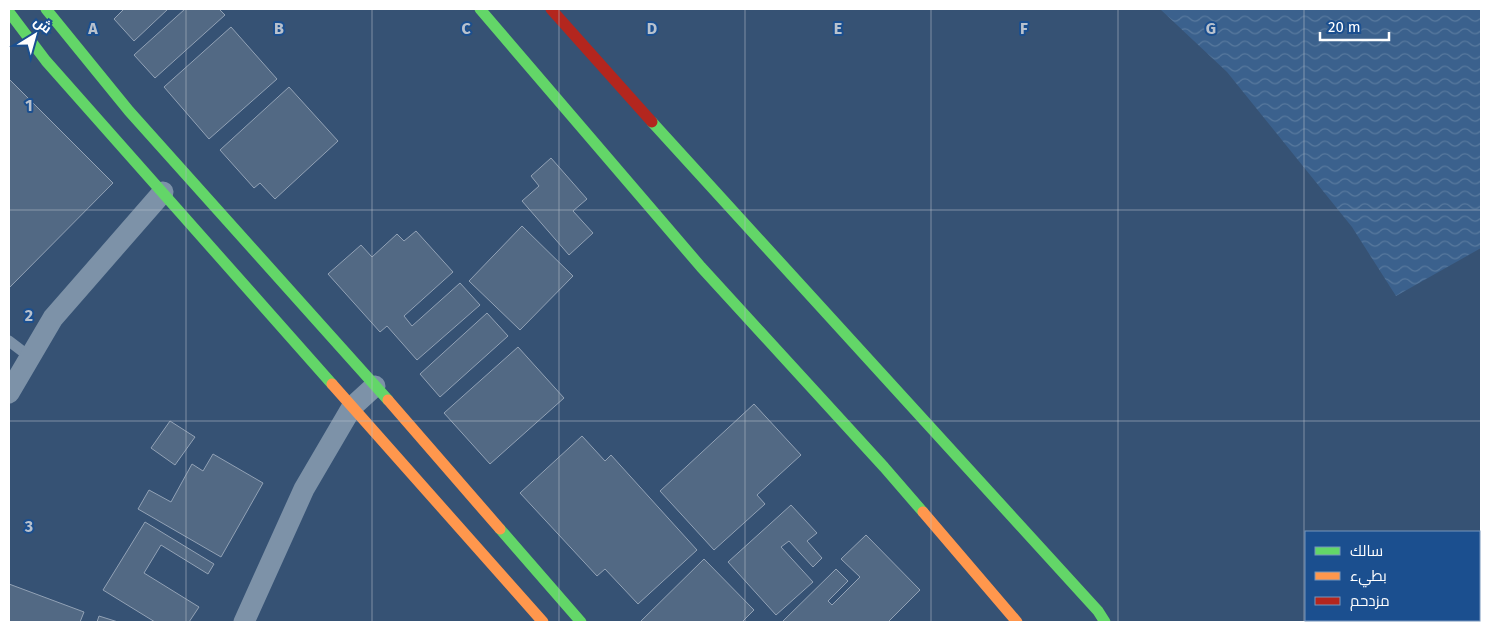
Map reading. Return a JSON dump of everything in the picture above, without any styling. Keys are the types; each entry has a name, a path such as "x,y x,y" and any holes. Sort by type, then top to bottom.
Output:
{"street":[{"path":"46,9 129,111 375,386 581,622"},
{"path":"480,9 701,267 884,467 1016,622"},
{"path":"551,9 655,126 1098,611 1105,622"},
{"path":"9,12 46,60 543,622"},
{"path":"9,393 53,318 163,192"},
{"path":"244,622 304,489 352,406 375,386"}],"lane":[{"path":"9,341 30,357"}],"water":[{"path":"1160,9 1481,9 1481,248 1396,296 1352,227 1227,72"}],"building":[{"path":"124,9 168,9 134,41 114,19"},
{"path":"185,9 219,9 225,15 155,78 134,55"},
{"path":"231,27 277,79 209,139 164,87"},
{"path":"9,79 113,183 9,288"},
{"path":"289,87 338,141 275,199 260,183 254,188 220,150"},
{"path":"551,158 587,199 573,211 593,233 569,255 522,201 539,186 531,176"},
{"path":"522,226 573,276 520,330 469,281"},
{"path":"416,231 453,272 404,316 412,326 460,283 480,305 417,360 387,326 380,332 328,274 361,245 372,257 397,234 404,241"},
{"path":"487,313 508,336 440,397 420,374"},
{"path":"518,347 564,398 490,464 444,413"},
{"path":"754,404 801,455 757,495 765,504 714,550 660,491"},
{"path":"170,421 195,437 175,465 151,448"},
{"path":"582,436 605,461 611,455 697,550 638,604 605,569 597,576 520,493"},
{"path":"213,454 263,483 221,557 138,509 149,490 171,502 192,464 203,471"},
{"path":"791,505 817,533 807,541 822,558 813,567 789,541 781,547 813,582 776,615 728,562"},
{"path":"145,522 214,564 208,574 161,545 144,573 199,607 189,622 155,622 103,590"},
{"path":"866,535 920,590 888,622 782,622 836,569 848,581 828,601 832,605 860,577 841,559"},
{"path":"704,559 754,610 742,622 640,622"},
{"path":"9,584 84,612 80,622 9,622"},
{"path":"99,616 118,622 97,622"}],"traffic: fast":[{"path":"46,9 129,111 388,400"},
{"path":"480,9 701,267 923,512"},
{"path":"9,12 46,61 332,384"},
{"path":"652,122 1098,611 1105,622"},
{"path":"500,529 581,622"}],"traffic: slow":[{"path":"332,384 543,622"},
{"path":"388,400 500,529"},
{"path":"923,512 1017,622"}],"traffic: jam":[{"path":"551,9 652,122"}]}
